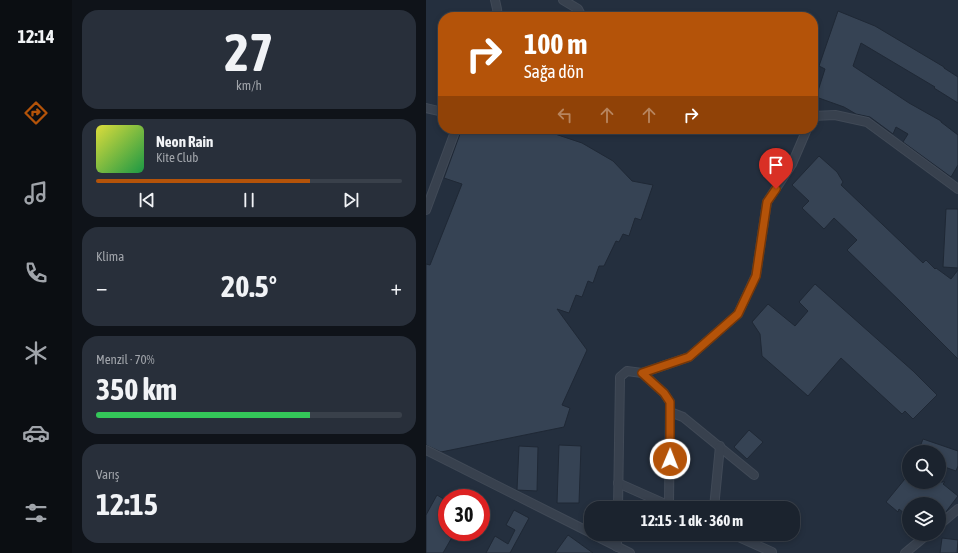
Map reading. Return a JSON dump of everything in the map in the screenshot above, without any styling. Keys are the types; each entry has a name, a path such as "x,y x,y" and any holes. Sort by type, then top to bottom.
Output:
{"street":[{"path":"494,0 497,12"},
{"path":"563,0 578,9 580,12"},
{"path":"426,108 438,111"},
{"path":"818,116 835,115 867,122 958,189"},
{"path":"426,210 428,200 454,134"},
{"path":"618,501 620,377 627,371 642,373 689,357 738,314 756,276 767,202 792,164 805,134"},
{"path":"642,373 666,396 670,402 672,501"},
{"path":"670,412 683,417 754,475"},
{"path":"715,501 720,446"},
{"path":"426,450 584,530"},
{"path":"618,483 658,501"},
{"path":"946,519 958,509"},
{"path":"605,541 630,553"},
{"path":"617,541 617,547"},
{"path":"748,541 772,553"},
{"path":"905,553 920,541"}],"building":[{"path":"838,11 875,26 958,77 958,103 934,88 935,87 861,43 853,66 909,103 941,121 958,135 958,165 951,177 903,142 908,134 896,127 893,134 870,117 856,114 844,107 818,98 818,91 825,69 819,66"},
{"path":"460,134 555,134 582,143 613,161 632,181 653,185 641,220 635,218 629,236 623,234 619,242 616,241 604,266 599,266 593,283 588,281 582,297 576,295 569,313 557,309 587,350 562,405 570,408 564,427 441,452 426,445 426,264 430,265 462,184 444,178"},
{"path":"819,156 837,172 843,182 841,185 923,263 926,260 935,269 936,268 951,279 958,270 958,359 847,250 857,240 834,218 824,229 802,208 809,201 792,185"},
{"path":"946,209 958,209 958,268 943,267"},
{"path":"815,284 913,371 937,395 913,419 905,411 902,414 841,358 808,396 762,356 760,334 752,322 768,304 795,326 808,311 799,302"},
{"path":"749,430 763,442 747,459 734,447"},
{"path":"923,439 940,445 921,445"},
{"path":"559,445 581,446 579,503 557,503"},
{"path":"519,446 538,447 537,491 517,490"},
{"path":"946,447 958,451 958,466 956,471 946,467"},
{"path":"902,483 902,489 946,489 946,486 958,496 946,512 946,497 902,497 902,511 899,509 898,512 886,502"},
{"path":"437,495 438,541 450,541 443,553 426,553 426,515"},
{"path":"514,510 529,518 510,553 486,553 495,536 508,544 515,530 506,525"},
{"path":"568,535 593,553 555,553"},
{"path":"946,538 958,540 957,553 940,553 942,541 946,541"}],"route":[{"path":"670,459 670,402 664,393 642,373 689,357 738,314 756,276 767,202 776,189"}]}
